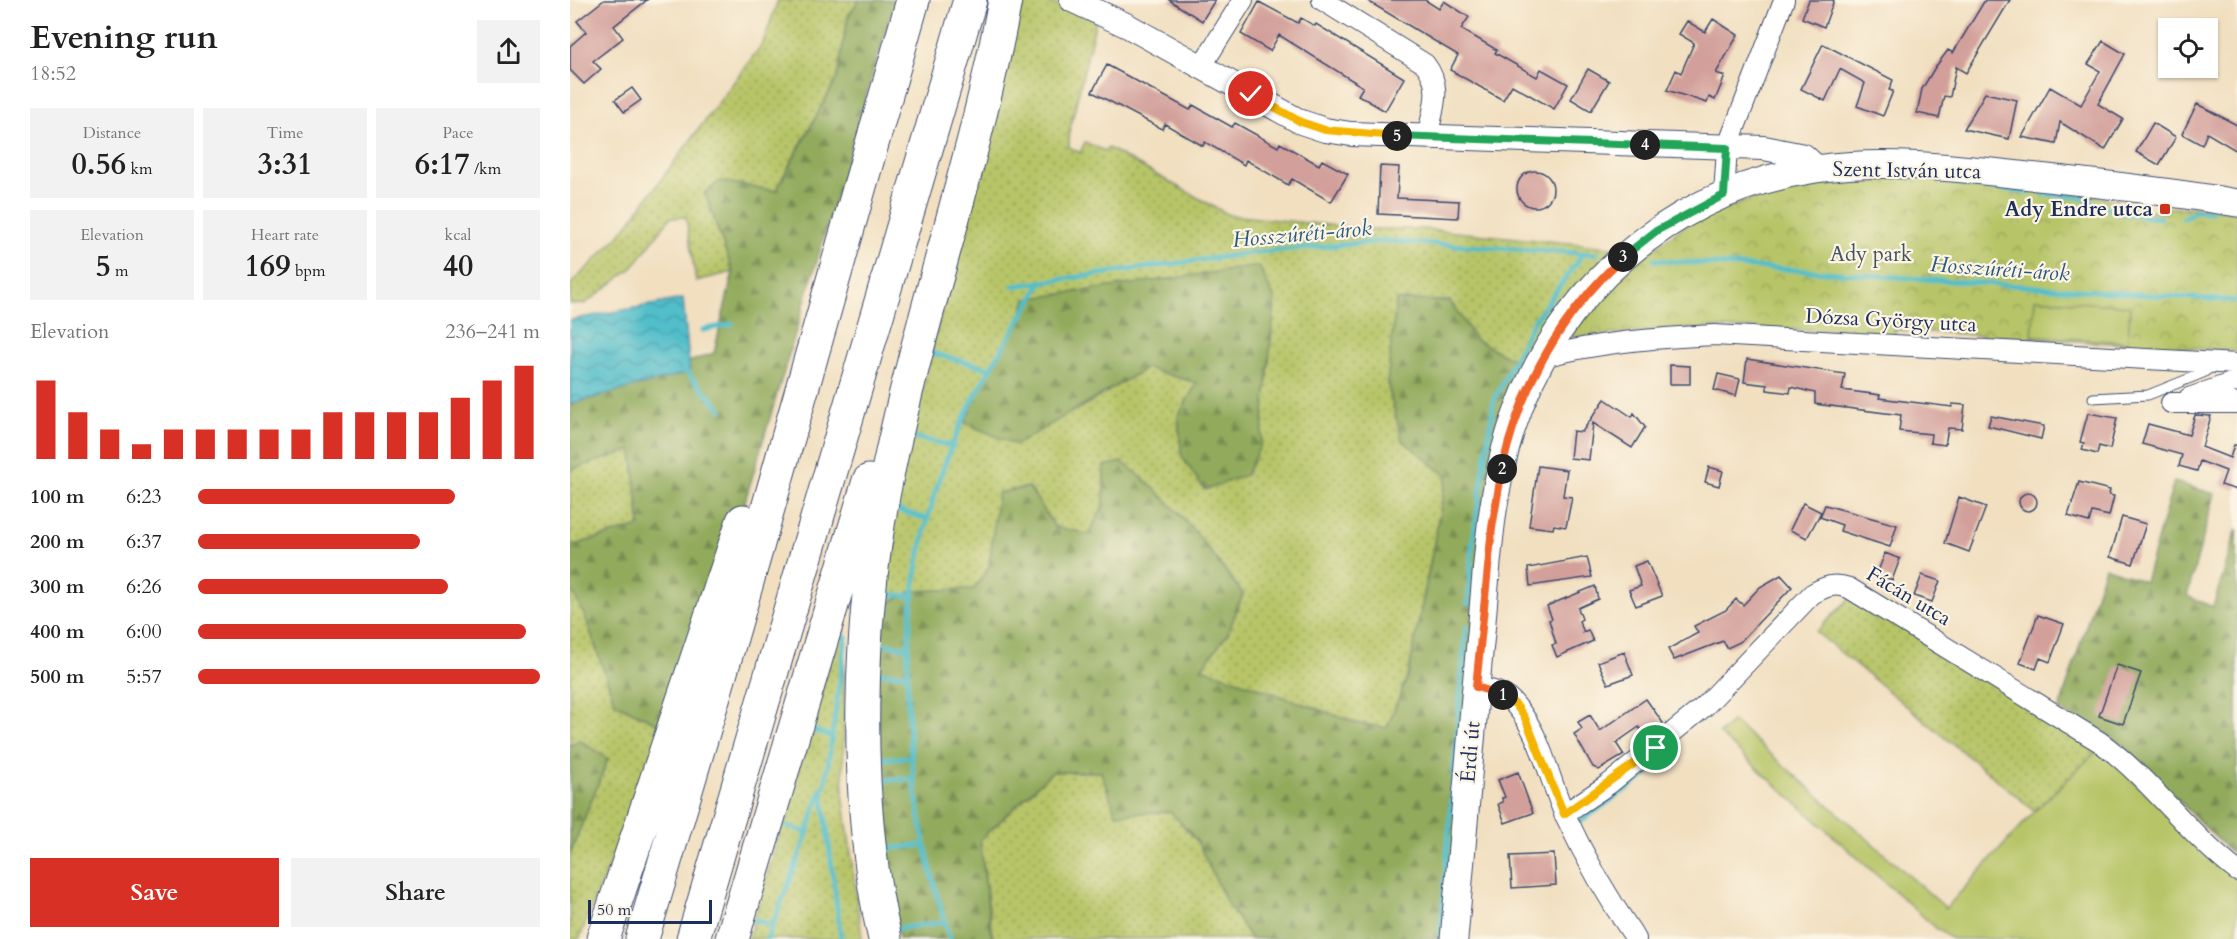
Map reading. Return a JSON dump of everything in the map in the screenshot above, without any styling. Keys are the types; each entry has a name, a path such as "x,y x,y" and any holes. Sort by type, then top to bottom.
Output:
{"highway":[{"path":"642,939 913,0"},
{"path":"693,939 970,0"},
{"path":"885,939 873,863 865,766 871,580 888,470 942,251 973,140 1005,0"},
{"path":"732,939 849,542 942,251"},
{"path":"603,939 749,502 802,388"},
{"path":"589,939 634,846"}],"main road":[{"name":"Szent István utca","path":"1818,169 1919,167 1986,171 2237,203"},
{"name":"Érdi út","path":"1454,939 1492,528 1511,431 1543,357 1585,296 1638,243 1724,195 1773,179 1818,169"}],"street":[{"name":"Szent István utca","path":"1072,0 1128,26 1301,122 1325,130 1427,138 1764,148 1804,156 1818,169"},
{"path":"1201,67 1243,0"},
{"path":"1322,0 1425,64 1435,77 1436,92 1427,138"},
{"path":"1724,195 1727,148 1784,0"},
{"name":"Dózsa György utca","path":"1543,357 1659,338 1714,336 2228,363"},
{"path":"2237,381 2180,403 2237,403"},
{"name":"Fácán utca","path":"1564,814 1628,770 1705,706 1812,594 1827,585 1838,584 1859,594 2100,742 2128,764 2237,871"},
{"path":"1476,687 1498,692 1516,705 1533,734 1564,814 1589,863 1636,939"}],"lane":[{"path":"2093,398 2135,398 2148,395 2228,363"}],"green space":[{"path":"778,0 859,0 848,17 837,78 775,191 720,181 705,193 733,272 696,281 686,217 670,218 632,268 585,304 570,304 570,285 619,236 763,43"},
{"path":"859,0 895,0 728,558 665,727 615,703 585,616 570,587 570,546 640,526 632,450 570,470 570,405 714,353 733,272 705,193 720,181 776,191 837,78 848,16"},
{"path":"1017,0 1043,0 1096,20 1069,133 1069,147 1080,153 1085,142 1105,151 1108,148 1229,215 1368,229 1425,229 1621,248 1528,367 1476,340 1450,301 1402,440 1447,475 1409,672 1387,728 1357,723 1201,668 1228,633 1243,594 1202,540 1173,507 1122,462 1104,466 1104,506 1088,535 1055,527 1029,487 998,493 989,567 974,589 913,591 882,606 891,518","holes":["1259,266 1275,300 1182,457 1178,417 1197,383 1146,368 1079,409 986,374 1020,318"]},
{"name":"Ady park","path":"1885,174 2055,194 2081,193 2124,202 2124,207 2167,213 2167,208 2203,207 2237,212 2237,351 1895,330 1895,336 1839,331 1713,328 1568,337 1627,268 1693,220 1798,183"},
{"path":"1259,266 1275,300 1261,444 1246,475 1205,490 1182,457 1178,417 1197,383 1146,368 1016,445 965,423 986,374 1020,318 1026,299"},
{"path":"2035,299 2130,306 2128,342 2032,336"},
{"path":"1396,300 1450,301 1476,340 1528,367 1512,402 1447,939 1251,939 1227,903 1197,841 1171,812 1116,814 1101,772 1052,772 980,840 992,939 899,939 886,847 878,755 877,693 882,606 913,591 974,589 989,567 998,493 1029,487 1055,527 1088,534 1104,506 1104,466 1122,462 1173,507 1202,540 1243,594 1228,633 1202,668 1357,723 1387,728 1409,672 1447,476 1402,440 1387,383"},
{"path":"632,449 640,526 570,546 570,470"},
{"path":"2174,482 2215,494 2187,596 2213,607 2237,529 2237,859 2129,751 2106,735 2059,710 2105,567 2145,582"},
{"path":"570,587 585,616 615,703 665,727 579,939 570,939 570,854 608,759 579,740 570,746"},
{"path":"1860,588 2099,749 2035,811 1816,632"},
{"path":"845,612 843,793 862,939 748,939"},
{"path":"1733,721 1946,908 2035,811 2099,749 2237,879 2237,939 1952,939 1937,929 1719,734"},
{"path":"579,740 608,759 570,854 570,746"},
{"path":"1052,772 1101,772 1117,814 1171,812 1197,841 1227,903 1251,939 993,939 980,840"}],"water":[{"path":"683,299 690,372 570,404 570,320"}],"building":[{"path":"604,0 647,0 614,26 623,38 593,61 601,69 584,84 570,70 570,46 586,32 577,21"},
{"path":"1169,0 1215,0 1202,21"},
{"path":"1366,0 1425,0 1439,9 1444,1 1469,17 1461,29 1497,50 1495,53 1537,77 1541,69 1568,84 1554,109 1512,85 1503,100 1450,70 1458,55"},
{"path":"1809,0 1834,0 1824,27 1802,18"},
{"path":"1985,0 2010,0 1966,73 1956,67 1950,97 1944,96 1939,118 1917,113 1922,89 1934,69 1948,50 1953,53"},
{"path":"1259,2 1298,23 1301,18 1315,26 1316,24 1404,78 1385,111 1358,95 1363,87 1279,35 1270,51 1241,34"},
{"path":"1713,19 1738,35 1716,73 1725,76 1715,100 1709,97 1707,103 1667,90 1676,70 1681,73 1694,43 1679,34 1687,21 1705,32"},
{"path":"2103,41 2125,54 2098,104 2123,119 2105,150 2060,122 2056,144 2022,137 2050,87 2081,105 2100,71 2088,64"},
{"path":"1823,44 1893,80 1889,90 1893,91 1883,116 1857,106 1865,83 1840,69 1825,101 1801,89"},
{"path":"1107,65 1190,110 1193,105 1232,127 1235,123 1278,147 1280,143 1319,165 1322,160 1348,174 1331,202 1292,179 1288,185 1246,160 1244,165 1205,142 1203,146 1165,124 1162,129 1092,92"},
{"path":"1588,69 1609,81 1591,111 1571,99"},
{"path":"632,88 641,100 624,112 615,100"},
{"path":"1985,93 2017,100 2009,139 1964,129"},
{"path":"2197,104 2237,125 2237,151 2207,133 2202,145 2182,134"},
{"path":"2153,123 2176,137 2159,165 2136,152"},
{"path":"1380,166 1399,167 1397,198 1459,201 1458,218 1378,214"},
{"path":"1535,171 1548,176 1553,189 1548,202 1535,207 1522,202 1517,189 1522,176"},
{"path":"1747,359 1845,374 1842,390 1880,395 1879,398 1952,407 1952,404 1965,405 1962,429 1948,428 1945,445 1930,443 1931,434 1899,431 1901,415 1815,404 1815,393 1791,387 1790,393 1767,390 1767,385 1744,382"},
{"path":"1670,365 1690,366 1690,384 1670,384"},
{"path":"1718,374 1740,379 1736,396 1714,390"},
{"path":"1605,399 1632,417 1634,413 1645,427 1632,448 1593,423 1589,460 1570,458 1573,431 1582,432"},
{"path":"2088,413 2117,418 2110,449 2099,446 2097,454 2082,450 2084,443 2080,442"},
{"path":"2195,415 2211,416 2202,447 2230,458 2234,445 2237,445 2237,490 2221,485 2226,471 2200,461 2197,471 2179,466 2182,455 2142,444 2148,424 2189,435"},
{"path":"1991,416 2044,426 2041,439 1988,426"},
{"path":"1538,466 1567,470 1563,496 1572,497 1566,527 1554,525 1553,529 1529,526"},
{"path":"1709,467 1723,471 1719,486 1705,482"},
{"path":"2079,482 2110,490 2109,495 2114,496 2109,516 2092,512 2089,522 2068,516"},
{"path":"2024,493 2032,493 2037,498 2035,509 2024,511 2019,506 2019,498"},
{"path":"1959,497 1986,507 1969,552 1945,543"},
{"path":"1803,503 1821,512 1807,538 1790,530"},
{"path":"1825,505 1897,525 1890,547 1840,531 1842,525 1820,517"},
{"path":"2122,517 2146,524 2133,564 2110,557"},
{"path":"1885,553 1900,559 1892,580 1877,574"},
{"path":"1587,557 1592,577 1530,586 1528,568"},
{"path":"1647,561 1662,596 1636,606 1629,590 1641,586 1634,566"},
{"path":"1781,575 1792,587 1740,642 1727,648 1723,641 1674,660 1668,649 1698,633 1694,626 1726,610 1736,599 1743,605 1760,587"},
{"path":"1922,575 1940,581 1932,602 1914,596"},
{"path":"1595,586 1598,599 1578,608 1582,619 1579,621 1584,632 1588,630 1593,641 1557,657 1552,645 1556,644 1549,620 1552,619 1547,606"},
{"path":"2038,615 2064,624 2050,662 2040,658 2036,669 2020,663"},
{"path":"1624,652 1633,675 1608,684 1598,662"},
{"path":"2117,665 2141,673 2123,724 2099,716"},
{"path":"1646,699 1663,723 1645,736 1639,727 1616,743 1624,755 1599,770 1593,767 1574,734 1582,729 1578,722 1590,715 1600,731"},
{"path":"1518,772 1533,813 1505,823 1498,804 1503,802 1502,798 1505,797 1498,780"},
{"path":"1554,854 1556,885 1512,888 1510,856"}],"waterway":[{"path":"1960,183 2029,193"},
{"path":"2043,194 2078,197 2122,214"},
{"path":"2183,218 2195,211 2212,212"},
{"path":"2127,214 2160,218"},
{"name":"Hosszúréti-árok","path":"1013,286 1259,252 1386,241 1596,254"},
{"path":"1468,604 1472,547 1494,400 1532,324 1583,254"},
{"name":"Hosszúréti-árok","path":"1654,260 2237,301"},
{"path":"950,939 932,875 919,810 910,745 908,680 911,614 920,550 937,486 961,424 989,371 1042,282"},
{"path":"703,330 732,324"},
{"path":"927,352 992,369"},
{"path":"682,367 722,410"},
{"path":"907,436 953,446"},
{"path":"891,508 927,519"},
{"path":"881,594 914,596"},
{"path":"1440,939 1466,627"},
{"path":"767,939 803,846 820,792 825,786 846,637 839,635"},
{"path":"880,643 907,648"},
{"path":"876,673 907,674"},
{"path":"812,730 831,736"},
{"path":"1580,822 1653,770 1657,755"},
{"path":"876,759 911,757"},
{"path":"885,780 914,779"},
{"path":"822,790 841,939"},
{"path":"782,824 808,833"},
{"path":"881,849 925,845"},
{"path":"754,920 772,925"},
{"path":"895,929 945,922"}],"place":[{"name":"Ady Endre utca","path":"2165,209"}],"route":[{"path":"1251,94 1301,122 1325,130 1351,134 1727,148 1724,195 1704,204 1638,243 1585,296 1561,327 1525,393 1511,431 1492,528 1476,687 1498,692 1508,697 1516,705 1533,734 1564,814 1609,784 1656,748"}]}
